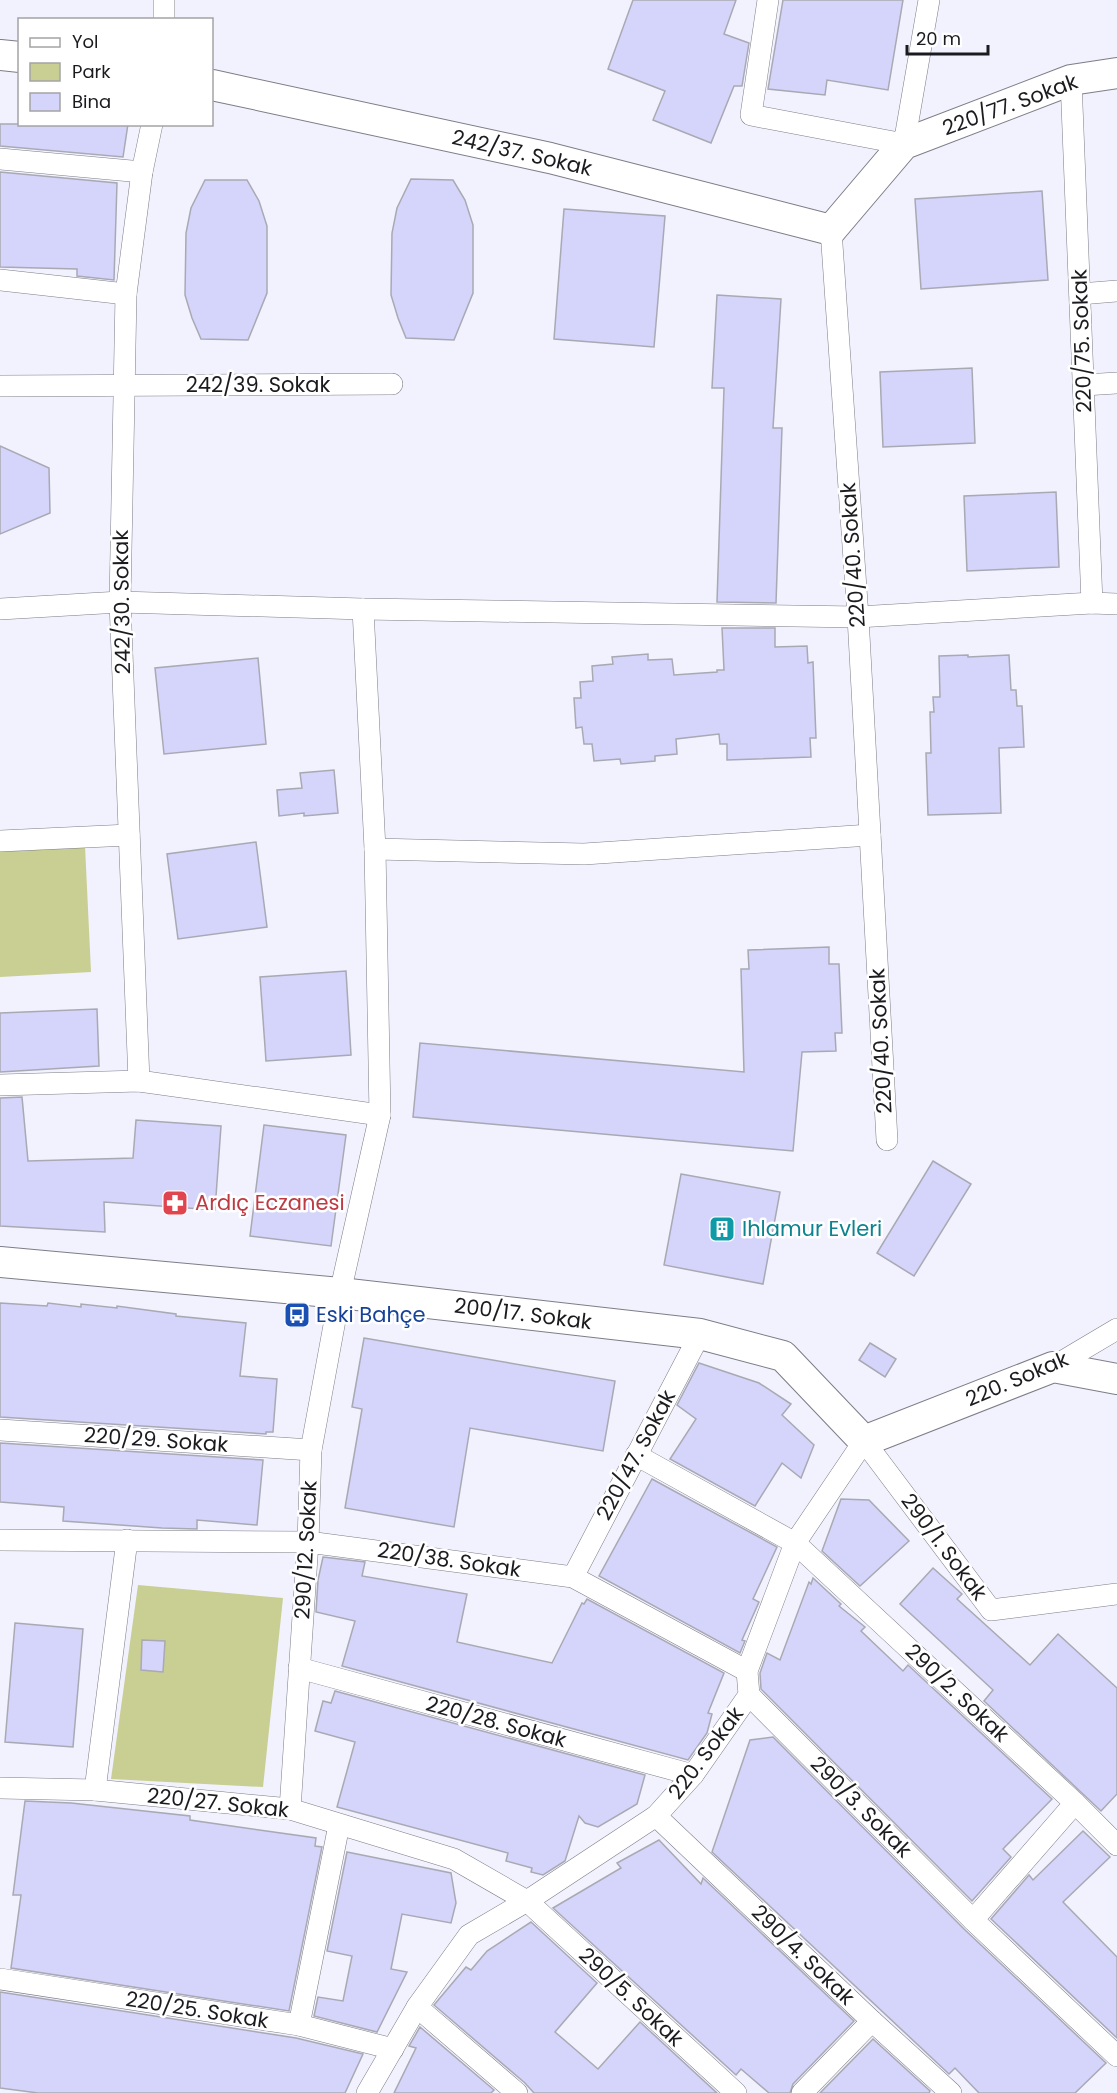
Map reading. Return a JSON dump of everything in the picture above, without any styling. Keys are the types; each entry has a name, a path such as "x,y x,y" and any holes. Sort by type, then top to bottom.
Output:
{"street":[{"path":"164,0 164,18"},
{"path":"768,0 750,115 904,144"},
{"path":"831,231 904,144 929,0"},
{"path":"0,55 18,57"},
{"name":"220/77. Sokak","path":"904,144 1071,80 1117,72"},
{"name":"220/75. Sokak","path":"1071,80 1092,603"},
{"name":"242/37. Sokak","path":"213,85 550,158 831,231"},
{"name":"242/30. Sokak","path":"138,1081 120,602 126,294 142,172 152,126"},
{"path":"0,159 142,172"},
{"name":"220/40. Sokak","path":"831,231 858,617 887,1140"},
{"path":"0,280 126,294"},
{"path":"1080,294 1117,291"},
{"path":"1084,385 1117,383"},
{"name":"242/39. Sokak","path":"0,386 392,384"},
{"path":"0,609 120,602 363,609 858,617 1092,603 1117,604"},
{"name":"290/12. Sokak","path":"290,1809 308,1542 311,1450 340,1293 380,1115 375,849 363,609"},
{"path":"0,841 129,835"},
{"path":"375,849 584,854 870,835"},
{"path":"0,1085 138,1081 380,1115"},
{"name":"200/17. Sokak","path":"0,1262 340,1293 700,1334 783,1356 864,1441"},
{"name":"220. Sokak","path":"367,2093 417,2007 469,1935 656,1816 693,1775 749,1695 747,1671 795,1543 864,1441 1053,1367 1116,1331"},
{"name":"220/47. Sokak","path":"573,1577 700,1334"},
{"path":"1053,1367 1117,1379"},
{"name":"220/29. Sokak","path":"0,1430 311,1450"},
{"name":"290/1. Sokak","path":"864,1441 991,1610 1117,1594"},
{"name":"290/2. Sokak","path":"636,1455 795,1543 1075,1803 1117,1845"},
{"name":"220/38. Sokak","path":"0,1540 308,1542 573,1577 747,1671"},
{"path":"95,1790 127,1540"},
{"name":"220/28. Sokak","path":"299,1668 693,1775"},
{"name":"290/3. Sokak","path":"749,1695 973,1920 1117,2056"},
{"name":"220/27. Sokak","path":"0,1788 95,1790 290,1809 454,1859 527,1900"},
{"path":"973,1920 1075,1803"},
{"name":"290/4. Sokak","path":"656,1816 951,2093"},
{"path":"299,2025 339,1825"},
{"name":"290/5. Sokak","path":"527,1900 736,2093"},
{"name":"220/25. Sokak","path":"0,1979 299,2025 393,2049"},
{"path":"417,2007 517,2093"},
{"path":"802,2093 872,2021"}],"green space":[{"path":"85,846 91,972 0,977 0,851"},
{"path":"138,1585 283,1598 263,1787 111,1779"}],"building":[{"path":"633,0 736,0 724,34 749,43 742,86 734,86 711,143 653,120 665,91 608,69"},
{"path":"783,0 903,0 888,90 827,80 825,95 768,89"},
{"path":"0,124 128,126 123,157 0,146"},
{"path":"0,172 117,183 114,280 77,276 77,269 0,267"},
{"path":"411,179 453,180 465,200 473,225 473,293 454,340 406,338 391,295 392,233 397,208"},
{"path":"205,180 247,180 259,201 267,226 267,293 248,340 201,339 185,295 186,233 191,208"},
{"path":"1042,191 1048,280 921,289 915,199"},
{"path":"564,209 665,216 654,347 554,339"},
{"path":"717,295 781,299 773,428 782,428 776,603 717,602 724,388 712,388"},
{"path":"972,368 975,443 883,447 880,372"},
{"path":"0,446 49,468 50,513 0,534"},
{"path":"1056,492 1059,567 967,571 964,496"},
{"path":"722,628 775,628 775,647 807,646 808,663 813,662 816,738 810,738 811,757 727,760 727,744 720,744 719,734 676,739 677,754 655,756 655,761 621,764 620,759 594,761 592,744 584,744 582,727 576,728 574,698 581,698 580,682 593,681 592,666 613,664 612,657 648,654 648,660 672,659 674,675 724,670"},
{"path":"968,655 968,657 1009,655 1011,690 1016,690 1017,706 1022,706 1024,747 999,748 1001,813 928,815 926,753 931,753 930,712 934,712 933,697 940,697 939,656"},
{"path":"258,658 266,744 164,754 155,668"},
{"path":"334,770 338,813 279,816 277,790 302,788 300,773"},
{"path":"256,842 267,927 178,939 167,854"},
{"path":"829,947 829,964 839,964 842,1033 835,1033 836,1051 802,1052 793,1151 413,1117 420,1043 744,1072 741,969 749,969 748,950"},
{"path":"346,971 351,1055 266,1061 260,977"},
{"path":"97,1009 99,1066 0,1072 0,1013"},
{"path":"22,1097 28,1161 133,1158 136,1120 221,1126 215,1210 104,1202 105,1232 0,1226 0,1098"},
{"path":"264,1125 346,1135 331,1246 250,1236"},
{"path":"933,1161 971,1184 914,1276 877,1253"},
{"name":"Ihlamur Evleri","path":"681,1174 780,1192 763,1284 664,1265"},
{"path":"0,1303 47,1306 48,1303 81,1307 81,1304 117,1308 117,1306 176,1314 176,1316 246,1323 240,1376 277,1379 273,1432 266,1432 266,1434 0,1417"},
{"path":"364,1338 615,1381 603,1451 470,1428 454,1527 345,1508 362,1409 352,1407"},
{"path":"870,1343 896,1359 885,1377 859,1360"},
{"path":"699,1363 759,1383 791,1404 782,1415 814,1445 801,1478 782,1463 755,1506 670,1459 696,1419 677,1405"},
{"path":"0,1443 263,1460 257,1525 197,1520 197,1529 63,1521 64,1507 0,1502"},
{"path":"652,1479 777,1547 753,1599 759,1602 742,1640 745,1641 740,1653 599,1576"},
{"path":"841,1499 869,1500 909,1541 860,1586 822,1551"},
{"path":"323,1557 365,1562 362,1576 467,1594 457,1642 552,1663 582,1603 584,1604 587,1599 724,1673 708,1713 712,1714 707,1733 688,1760 342,1666 355,1621 316,1612 318,1580"},
{"path":"933,1568 962,1594 957,1599 1030,1665 1058,1634 1117,1688 1117,1794 1101,1811 984,1701 993,1690 900,1604"},
{"path":"813,1578 841,1604 839,1606 865,1627 861,1631 903,1671 908,1665 1052,1799 1003,1849 1011,1857 972,1901 761,1689 760,1673 767,1653 780,1660 809,1582 811,1584"},
{"path":"15,1623 83,1629 73,1747 5,1742"},
{"path":"142,1640 165,1641 163,1672 141,1670"},
{"path":"335,1691 645,1775 637,1804 598,1827 585,1823 579,1816 565,1861 543,1875 531,1872 532,1868 506,1861 508,1853 337,1807 355,1742 315,1731 323,1701 331,1703"},
{"path":"773,1737 964,1929 1106,2063 1075,2093 979,2093 955,2068 949,2074 712,1852 750,1740"},
{"path":"25,1801 71,1803 190,1816 190,1820 316,1838 315,1846 322,1847 289,2011 11,1968 21,1895 13,1895"},
{"path":"1083,1831 1110,1857 1063,1902 1117,1957 1117,2038 991,1919 1029,1875 1033,1880"},
{"path":"659,1840 701,1884 703,1878 854,2021 793,2084 790,2093 769,2093 741,2069 736,2075 553,1908 621,1868 617,1863"},
{"path":"347,1852 451,1873 456,1903 451,1923 402,1914 391,1969 407,1972 377,2032 314,2016 318,1997 343,2001 352,1956 327,1951"},
{"path":"531,1922 597,1983 555,2032 598,2069 640,2022 717,2093 534,2093 434,2005 466,1967 471,1970 487,1951"},
{"path":"0,1992 296,2038 363,2054 345,2093 38,2093 0,2088"},
{"path":"420,2027 494,2090 491,2093 394,2093 416,2048 409,2046"},
{"path":"873,2039 930,2091 929,2093 820,2093"}],"place":[{"name":"Ardıç Eczanesi","path":"175,1203"},
{"name":"Ihlamur Evleri","path":"722,1229"},
{"name":"Eski Bahçe","path":"297,1315"}]}
